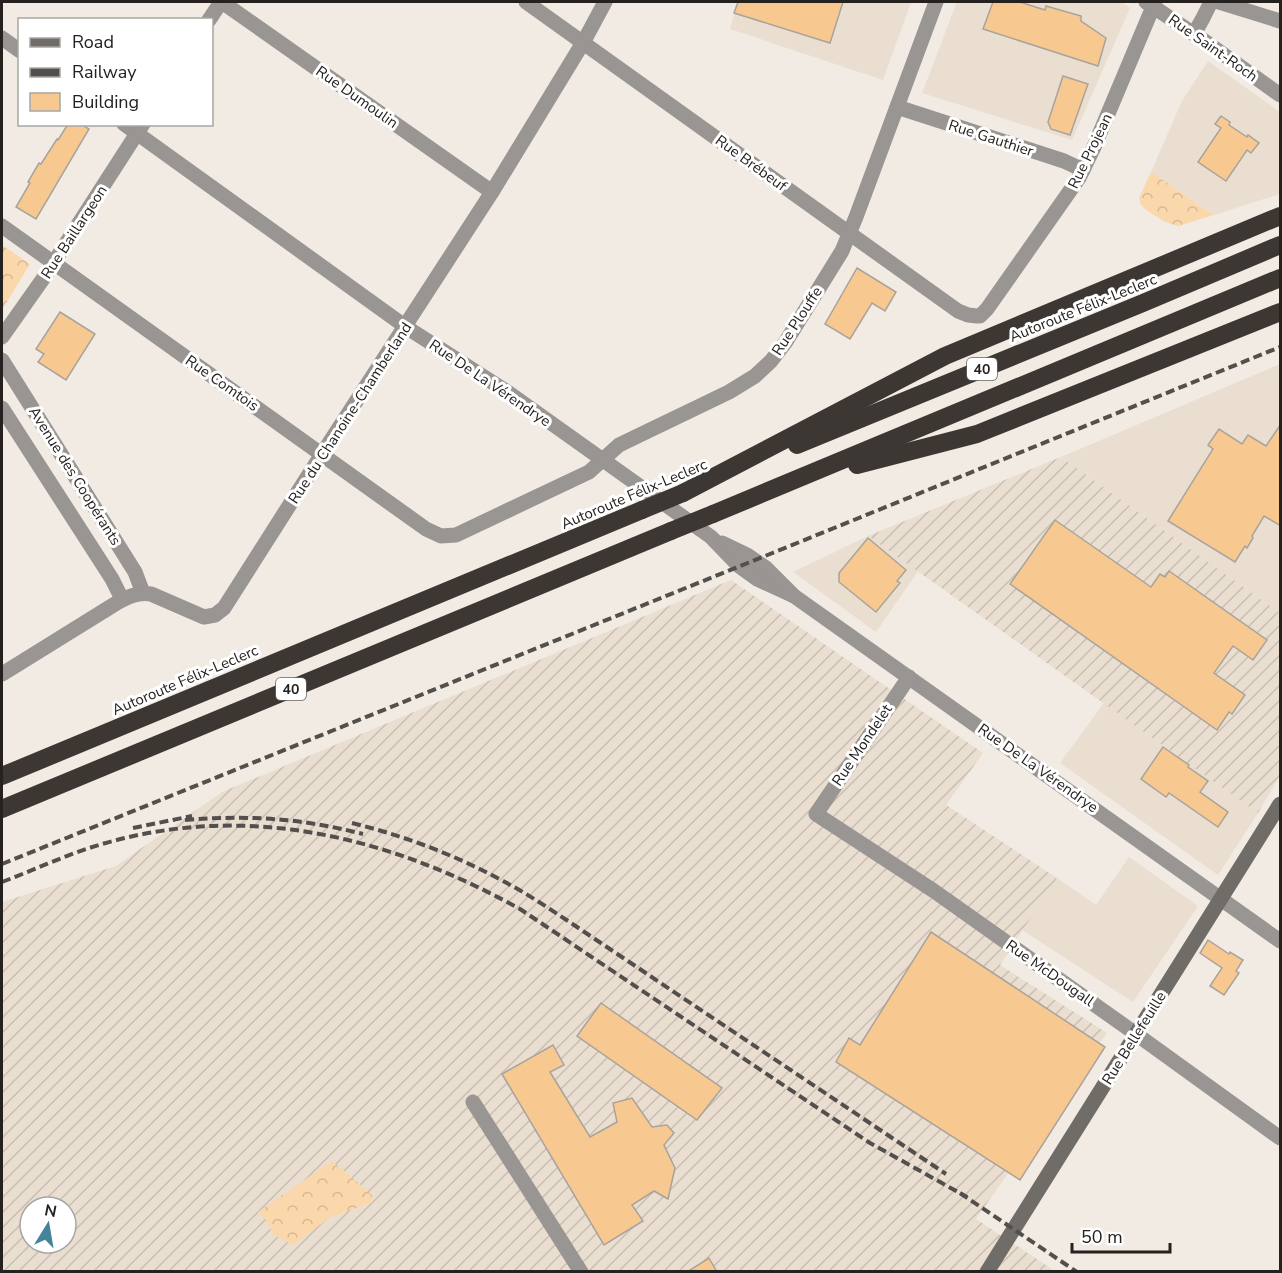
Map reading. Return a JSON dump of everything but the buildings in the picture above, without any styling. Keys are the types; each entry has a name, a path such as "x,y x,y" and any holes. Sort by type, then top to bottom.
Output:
{"highway":[{"path":"683,493 945,356 1281,216"},
{"name":"Autoroute Félix-Leclerc","path":"2,776 1281,245"},
{"name":"40","path":"2,809 1281,278"},
{"path":"788,483 977,434 1281,312"}],"main road":[{"name":"Rue Bellefeuille","path":"987,1272 1281,804"}],"street":[{"path":"210,18 221,2"},
{"name":"Rue Dumoulin","path":"221,2 492,192"},
{"name":"Rue Brébeuf","path":"526,2 584,41 958,311 980,316"},
{"name":"Rue du Chanoine-Chamberland","path":"143,593 200,616 211,617 221,611 492,192 584,41 605,2"},
{"name":"Rue Plouffe","path":"444,536 465,532 589,472 620,445 729,392 766,366 785,343 842,251 850,234 936,2"},
{"path":"1194,34 1211,2"},
{"path":"1219,2 1281,21"},
{"name":"Rue Saint-Roch","path":"1151,3 1281,96"},
{"name":"Rue Projean","path":"980,316 1075,186 1151,3"},
{"path":"2,38 18,50"},
{"name":"Rue Gauthier","path":"897,107 1064,161 1083,170"},
{"name":"Rue Baillargeon","path":"2,337 54,263 140,129"},
{"name":"Rue De La Vérendrye","path":"140,129 406,327 509,393 711,537 747,555 765,568 794,596 1281,941"},
{"name":"Rue Comtois","path":"2,226 426,529 444,536"},
{"name":"Avenue des Coopérants","path":"2,360 135,572 143,593"},
{"name":"Avenue des Coopérants","path":"2,408 112,579 122,599"},
{"path":"2,674 122,599 143,593"},
{"name":"Rue Mondelet","path":"816,814 909,677"},
{"name":"Rue McDougall","path":"816,814 934,891 1281,1138"},
{"path":"473,1102 580,1272"}],"shaded area":[{"path":"738,2 911,2 883,80 730,29"},
{"path":"957,2 1121,2 1130,8 1072,140 922,93"},
{"path":"1208,61 1280,112 1280,194 1214,215 1151,172 1182,101"},
{"path":"1280,364 1280,613 1061,457"},
{"path":"1061,457 1280,613 1280,776 1258,813 868,536"},
{"path":"868,536 918,571 876,632 793,572"},
{"path":"731,580 983,753 946,805 1057,878 1000,965 1107,1033 976,1219 1055,1271 2,1271 2,902 116,866 222,792"},
{"path":"1104,703 1258,813 1218,875 1060,763"},
{"path":"1129,857 1198,906 1133,1002 1022,930 1057,878 1096,905"}],"green space":[{"path":"1151,172 1214,215 1178,226 1165,222 1146,210 1139,198"},
{"path":"2,245 30,264 2,310"},
{"path":"332,1161 372,1195 373,1202 329,1218 293,1245 273,1235 267,1221 258,1212"}],"railway":[{"path":"2,864 1280,347"},
{"path":"133,828 192,816"},
{"path":"185,820 275,819 318,824 363,834"},
{"path":"352,823 410,840 448,855 522,891 946,1174"},
{"path":"2,882 99,845 166,830 219,826 271,827 323,834 373,847 472,884 520,909 870,1143 967,1197"},
{"path":"960,1193 1077,1272"}]}
